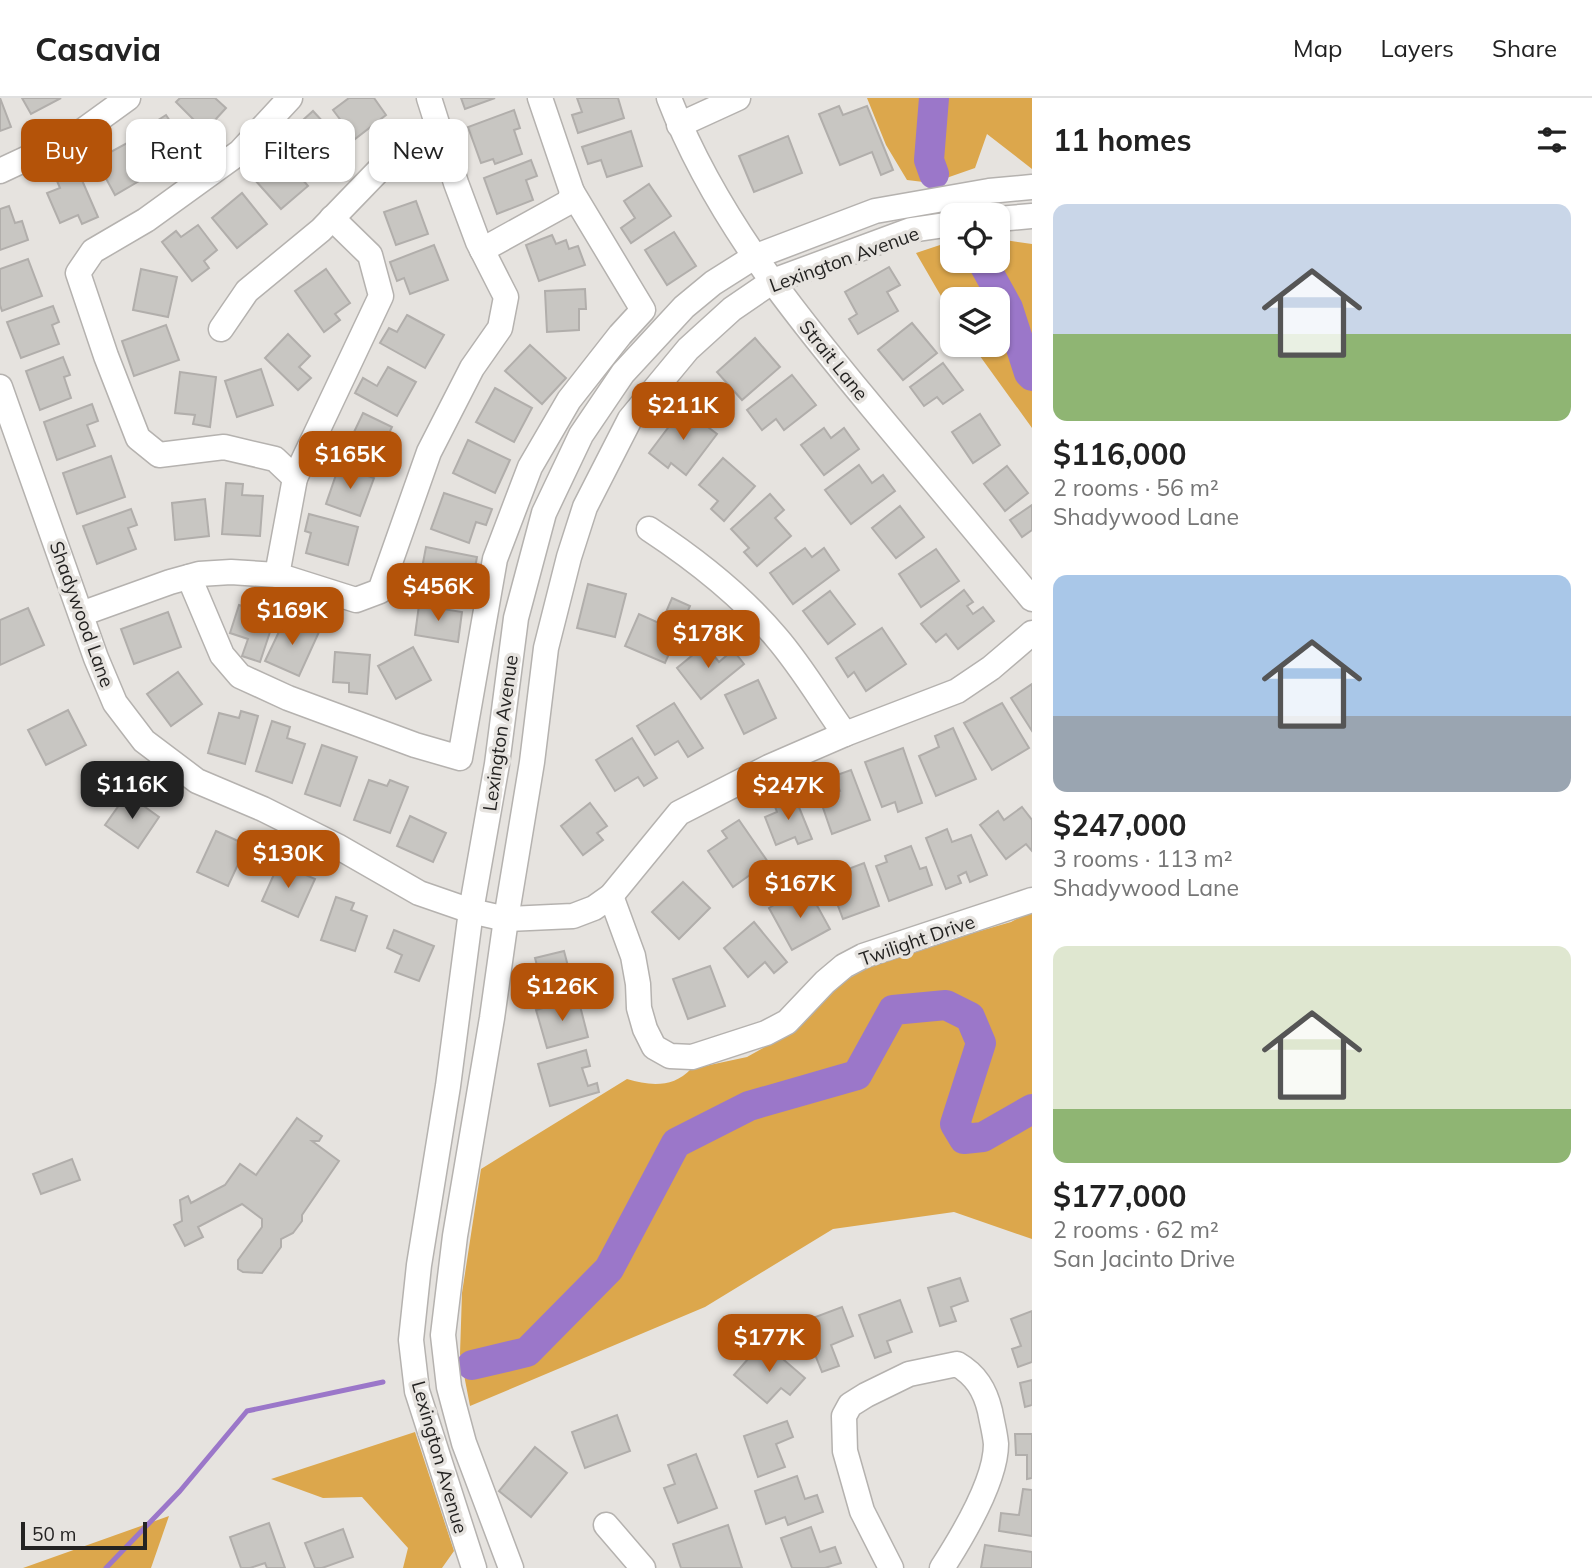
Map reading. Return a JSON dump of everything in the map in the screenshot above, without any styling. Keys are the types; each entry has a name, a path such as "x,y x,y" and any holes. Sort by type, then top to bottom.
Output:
{"street":[{"path":"0,172 76,135 128,98"},
{"path":"290,98 240,152 146,220 93,251 78,273 138,438 159,455 224,447 275,459 295,478"},
{"path":"429,98 436,119"},
{"path":"189,577 222,655 240,676 288,698 415,745 460,758 495,559 530,467 569,400 643,310 572,192 540,98"},
{"name":"Strait Lane","path":"669,98 679,125 719,201 754,257 802,322 1032,599"},
{"path":"679,125 738,98"},
{"path":"221,329 247,290 332,218 369,180"},
{"path":"81,614 189,577 230,572 277,575 356,600 380,591 429,452 472,368 500,328 506,296 482,250 456,182"},
{"name":"Lexington Avenue","path":"474,1568 417,1391 411,1340 419,1265 448,1086 471,911 497,764 516,618 544,513 581,435 623,373 684,307 713,283 754,257 875,211 989,191 1032,187"},
{"path":"482,250 569,202 572,192"},
{"path":"1010,218 1032,216"},
{"path":"277,575 295,478 381,296 370,255 332,218"},
{"name":"Lexington Avenue","path":"511,1568 464,1443 449,1387 443,1335 455,1236 532,762 546,648 569,557 585,507 630,419 688,349 733,309 773,281 911,230 940,226"},
{"name":"Shadywood Lane","path":"0,387 115,703 144,741 197,781 263,808 419,893 471,911 506,919 573,916 594,908 611,896 678,813 769,767 845,734 957,691 991,668 1032,633"},
{"path":"649,529 691,557 738,596 777,638 845,734"},
{"name":"Twilight Drive","path":"611,896 633,956 639,1008 649,1038 654,1047 670,1056 692,1057 766,1033 787,1022 825,982 844,966 863,956 1032,900"},
{"path":"891,1568 862,1511 845,1451 845,1416 850,1405 916,1371 957,1364 978,1382 986,1394 996,1443 993,1463 982,1495 963,1535 942,1568"},
{"path":"606,1525 643,1568"}],"shaded area":[{"path":"867,98 1032,98 1032,169 987,134 975,168 932,183 907,180 886,145"},
{"path":"1010,241 1032,244 1032,428 981,357 1010,357 1010,287 940,287 940,294 916,253 940,245 940,273 1010,273"},
{"path":"1032,911 1032,1239 954,1212 833,1229 705,1307 470,1406 460,1354 462,1293 481,1169 627,1079 661,1084 677,1080 691,1069 747,1057 770,1044 834,989 873,962 1011,922"},
{"path":"415,1432 454,1551 442,1568 403,1568 408,1548 362,1497 323,1498 271,1479"},
{"path":"169,1516 151,1568 23,1568"}],"building":[{"path":"0,98 11,127 0,131"},
{"path":"22,98 61,98 31,114"},
{"path":"180,98 215,98 226,108 216,119 193,119 176,102"},
{"path":"349,98 374,98 386,115 381,119 369,119 369,128 355,139 355,119 340,119 333,110"},
{"path":"461,98 495,98 465,109"},
{"path":"577,98 618,98 624,118 578,133 572,115 582,112"},
{"path":"839,106 843,115 867,106 893,170 881,175 872,152 840,165 819,114"},
{"path":"514,110 520,128 514,130 522,154 495,164 493,159 481,163 468,127"},
{"path":"313,111 320,119 304,119"},
{"path":"631,131 642,166 607,177 601,160 588,164 582,147"},
{"path":"788,136 802,173 754,192 739,156"},
{"path":"126,144 126,182 137,182 115,195 108,182 112,182 112,151"},
{"path":"531,160 537,176 526,180 533,200 497,214 484,178"},
{"path":"57,182 83,182 98,217 82,224 78,215 60,223 47,193 60,188"},
{"path":"257,182 305,182 308,186 281,209"},
{"path":"649,184 671,216 631,243 621,228 635,218 624,201"},
{"path":"242,193 267,224 237,248 212,218"},
{"path":"416,201 428,234 396,245 384,212"},
{"path":"9,206 15,223 22,221 28,240 0,250 0,209"},
{"path":"198,225 217,250 204,261 209,268 192,281 162,242 176,231 181,237"},
{"path":"674,232 696,266 667,285 645,250"},
{"path":"552,235 556,244 566,240 569,249 578,246 585,265 539,281 526,245"},
{"path":"434,245 448,280 410,294 404,278 397,281 390,262"},
{"path":"28,259 42,296 2,311 0,269"},
{"path":"889,267 900,285 887,292 898,311 858,334 849,319 857,314 845,292"},
{"path":"141,269 177,277 168,317 133,310"},
{"path":"326,269 350,303 335,314 340,320 324,332 295,291"},
{"path":"585,289 586,309 579,309 579,330 547,332 545,291"},
{"path":"53,306 59,322 52,325 59,344 21,358 7,322"},
{"path":"407,315 444,335 425,368 380,343 389,328 397,332"},
{"path":"912,323 937,353 903,380 878,350"},
{"path":"166,325 179,360 134,376 122,341"},
{"path":"288,334 310,356 299,367 311,378 298,390 265,358"},
{"path":"755,338 780,367 742,400 717,372"},
{"path":"530,345 566,378 542,404 505,371"},
{"path":"63,357 70,375 64,377 71,398 40,410 26,371"},
{"path":"943,363 963,390 943,404 937,397 924,406 910,387"},
{"path":"388,367 416,382 397,416 355,393 363,378 377,386"},
{"path":"261,369 273,405 237,417 225,381"},
{"path":"180,372 216,377 210,427 193,424 195,415 175,413"},
{"path":"792,375 816,405 784,430 776,419 762,430 747,410"},
{"path":"495,388 532,408 514,442 476,422"},
{"path":"92,404 98,421 87,425 95,446 57,460 44,422"},
{"path":"683,408 717,434 686,475 671,463 668,468 649,453"},
{"path":"363,413 392,427 375,462 346,449"},
{"path":"980,414 1000,445 973,463 952,432"},
{"path":"824,428 831,438 844,428 859,449 824,475 801,445"},
{"path":"468,440 510,460 495,493 453,473"},
{"path":"111,456 125,497 77,514 63,473"},
{"path":"723,458 755,486 724,521 711,509 718,501 699,485"},
{"path":"859,465 872,483 883,475 895,491 851,524 825,490"},
{"path":"339,466 374,478 360,516 326,504"},
{"path":"1007,466 1028,493 1005,511 984,484"},
{"path":"226,483 243,484 242,495 263,496 260,536 222,534"},
{"path":"444,493 492,509 486,525 476,522 469,543 431,529"},
{"path":"770,494 784,510 775,518 791,536 757,566 744,552 749,548 731,529"},
{"path":"205,499 209,536 175,540 172,503"},
{"path":"1032,505 1032,530 1022,537 1010,520"},
{"path":"900,506 924,537 896,558 872,528"},
{"path":"131,509 137,525 128,528 136,549 97,564 83,526"},
{"path":"309,514 358,527 348,565 306,553 311,533 305,531"},
{"path":"426,547 477,557 470,594 419,584"},
{"path":"805,548 812,557 824,548 839,570 793,604 770,573"},
{"path":"936,549 959,581 921,607 899,574"},
{"path":"588,584 626,594 615,637 577,628"},
{"path":"964,590 973,602 967,606 973,614 983,607 994,621 958,649 946,634 936,642 921,624"},
{"path":"830,591 855,624 828,644 803,611"},
{"path":"672,598 690,606 665,663 625,646 639,614 661,624"},
{"path":"239,605 275,617 260,662 242,656 248,639 230,633"},
{"path":"419,605 462,612 458,642 415,635"},
{"path":"28,608 44,645 0,665 0,620"},
{"path":"168,612 181,647 134,664 121,629"},
{"path":"286,617 319,632 299,676 265,661"},
{"path":"882,628 906,664 866,691 854,672 848,677 836,658"},
{"path":"705,645 719,662 733,650 744,664 701,699 677,668"},
{"path":"413,647 431,680 396,699 378,666"},
{"path":"335,652 370,655 367,694 349,692 349,683 333,682"},
{"path":"178,672 202,704 171,726 147,694"},
{"path":"758,680 776,718 744,734 725,695"},
{"path":"1032,684 1032,731 1011,698"},
{"path":"674,703 703,748 688,757 678,741 655,755 637,726"},
{"path":"1002,703 1029,748 992,770 964,723"},
{"path":"68,710 86,745 46,765 28,730"},
{"path":"241,711 258,716 245,764 208,753 219,713 239,718"},
{"path":"272,721 290,727 287,738 305,744 292,783 256,771"},
{"path":"953,728 976,779 936,796 919,756 939,747 935,736"},
{"path":"632,738 657,778 644,786 638,777 615,791 596,760"},
{"path":"322,745 357,757 340,806 305,794"},
{"path":"903,748 922,803 898,812 895,802 882,807 865,762"},
{"path":"851,770 870,820 832,834 820,799 840,791 834,776"},
{"path":"369,780 387,786 390,780 408,787 390,833 354,820"},
{"path":"127,794 159,817 138,848 105,825"},
{"path":"794,795 812,839 798,844 795,837 776,845 765,817 777,812 774,804"},
{"path":"590,803 607,826 597,833 603,840 583,855 561,826"},
{"path":"1022,807 1032,820 1032,851 1026,844 1006,859 980,825 998,811 1004,820"},
{"path":"410,816 446,833 433,862 397,846"},
{"path":"739,820 768,862 733,887 708,851 727,838 722,831"},
{"path":"947,829 952,842 971,835 987,875 970,882 966,872 958,876 961,883 946,889 926,838"},
{"path":"216,831 247,845 228,886 197,872"},
{"path":"911,846 920,869 926,867 932,885 889,901 876,866 887,862 885,856"},
{"path":"279,863 315,879 298,917 262,901"},
{"path":"864,863 879,906 843,919 827,877"},
{"path":"683,882 710,908 679,939 652,912"},
{"path":"809,891 830,929 792,950 769,908 786,898 788,902"},
{"path":"336,897 354,903 351,910 367,916 355,951 321,940"},
{"path":"754,922 787,962 774,973 765,962 748,977 724,948"},
{"path":"394,930 434,946 419,981 395,972 402,955 387,948"},
{"path":"564,951 569,970 585,966 590,984 545,996 535,958"},
{"path":"710,966 725,1006 688,1019 673,979"},
{"path":"578,998 588,1037 547,1048 536,1010"},
{"path":"586,1050 590,1066 582,1068 588,1086 597,1083 599,1092 550,1106 538,1064"},
{"path":"297,1118 322,1136 319,1141 312,1141 339,1161 302,1215 302,1221 293,1233 281,1239 281,1247 262,1273 243,1272 238,1269 238,1260 262,1227 262,1219 242,1204 198,1227 203,1237 185,1246 174,1225 182,1221 180,1200 188,1196 191,1203 225,1185 240,1164 256,1175"},
{"path":"72,1159 80,1180 41,1194 33,1174"},
{"path":"960,1278 968,1301 951,1307 956,1321 940,1326 928,1288"},
{"path":"900,1300 912,1332 887,1341 891,1352 875,1358 859,1315"},
{"path":"842,1307 853,1336 831,1345 839,1366 822,1372 802,1322"},
{"path":"1032,1311 1032,1362 1018,1367 1012,1349 1021,1346 1011,1319"},
{"path":"763,1342 805,1378 790,1395 781,1388 767,1403 734,1375"},
{"path":"1032,1380 1032,1405 1025,1407 1020,1383"},
{"path":"617,1415 630,1451 585,1468 572,1432"},
{"path":"787,1421 793,1437 776,1444 785,1467 758,1477 744,1436"},
{"path":"1015,1434 1032,1434 1032,1478 1027,1479 1027,1455 1016,1455"},
{"path":"535,1447 567,1473 531,1517 499,1491"},
{"path":"696,1454 717,1508 678,1523 664,1488 675,1484 668,1465"},
{"path":"797,1476 805,1499 817,1495 823,1512 788,1525 785,1517 766,1524 755,1491"},
{"path":"1023,1489 1032,1490 1032,1536 999,1531 1001,1513 1019,1515"},
{"path":"269,1523 285,1568 267,1568 265,1563 241,1568 230,1537"},
{"path":"728,1525 742,1568 681,1568 673,1544"},
{"path":"811,1527 820,1552 835,1547 841,1563 825,1568 792,1568 781,1538"},
{"path":"343,1529 353,1557 315,1568 305,1543"},
{"path":"985,1545 1032,1552 1032,1568 981,1568"}],"waterway":[{"path":"934,98 929,160 934,174"},
{"path":"989,273 1008,308 1032,376"},
{"path":"472,1365 527,1352 609,1269 676,1143 749,1106 857,1075 893,1010 946,1005 970,1017 981,1043 955,1124 964,1139 983,1137 1032,1109"},
{"path":"106,1568 180,1491 247,1411 383,1382"}]}
